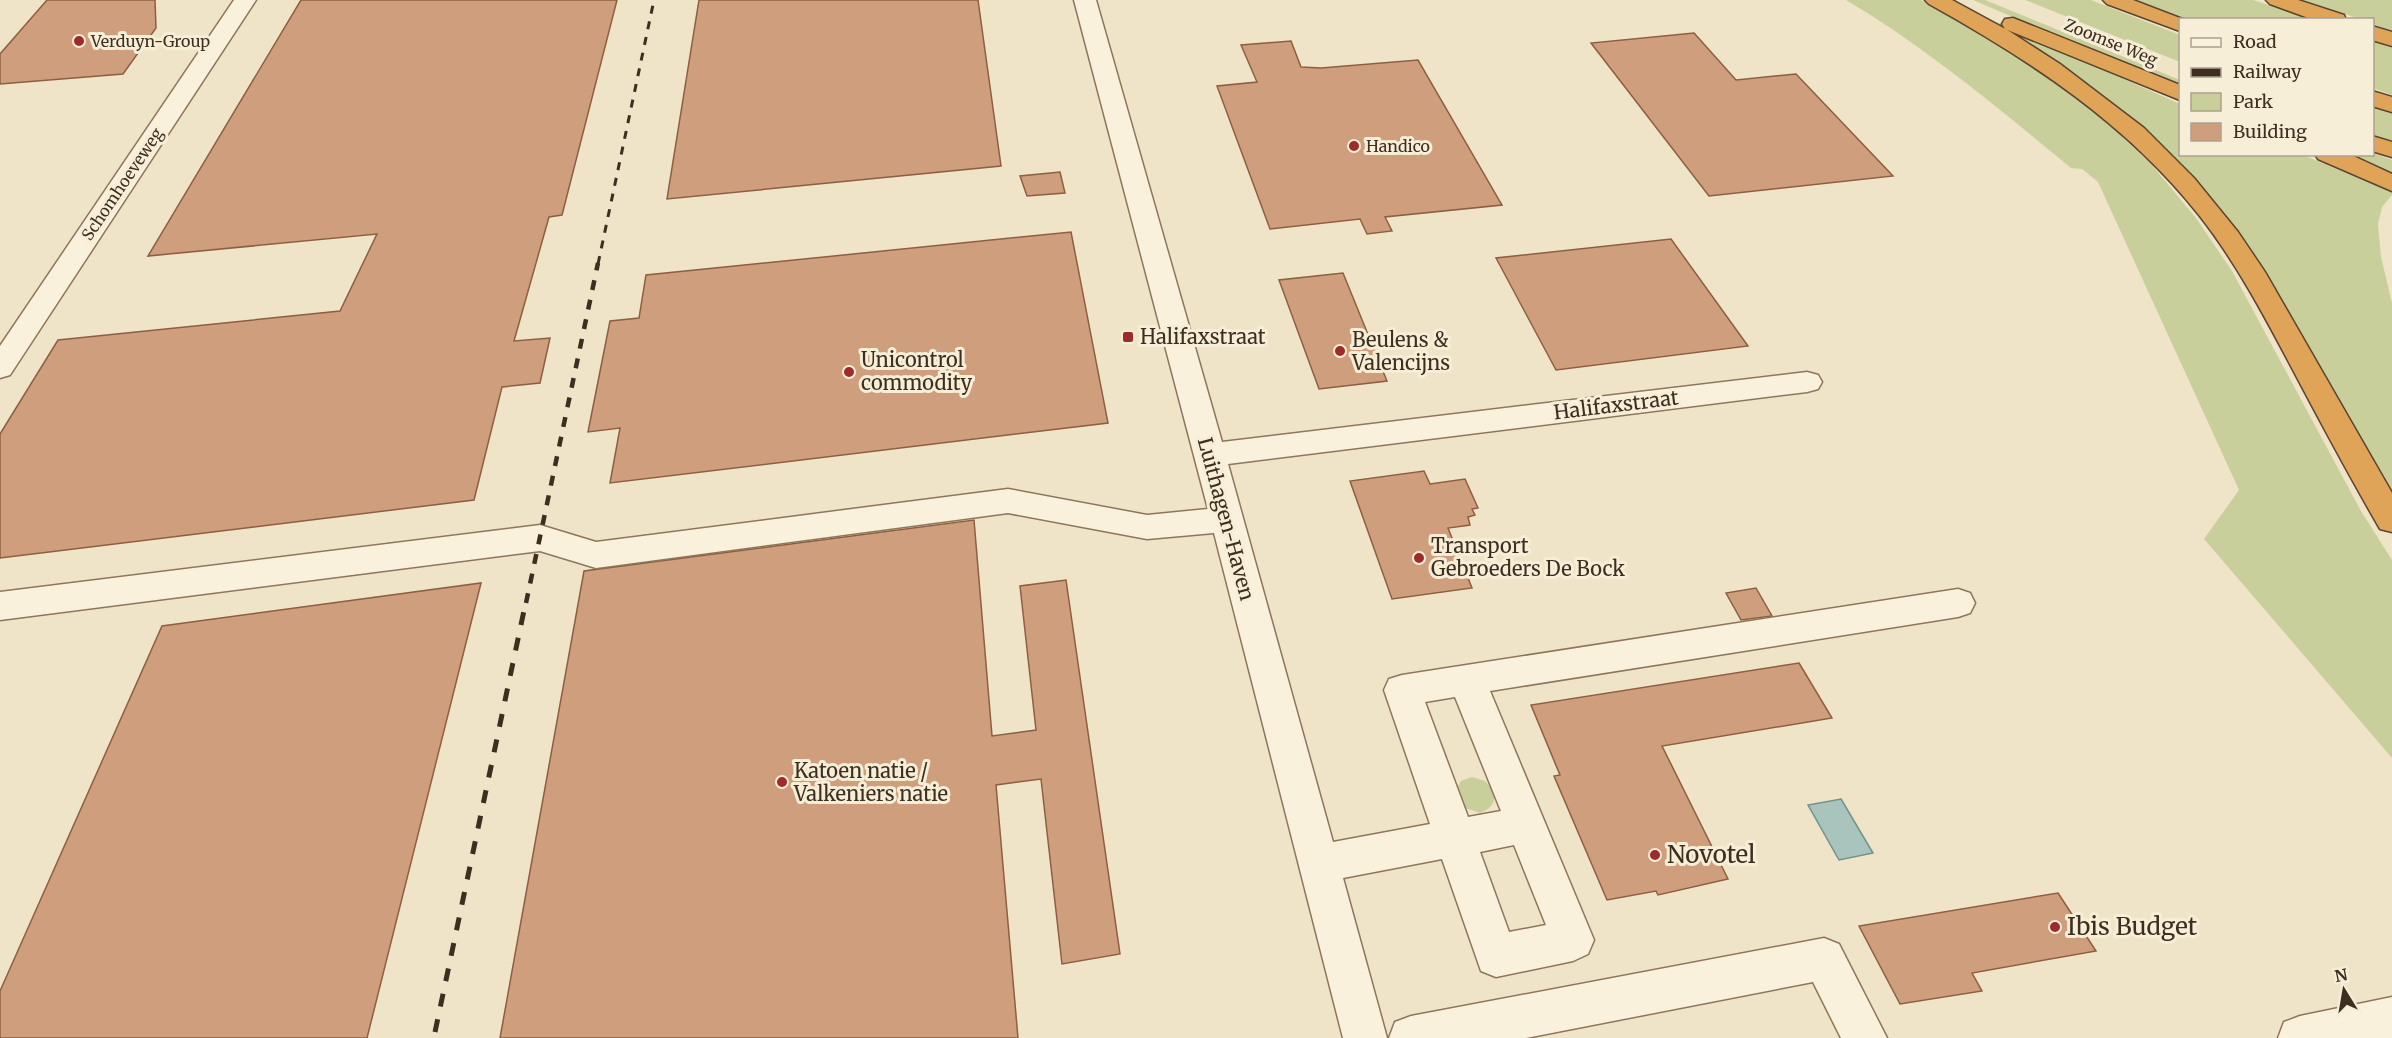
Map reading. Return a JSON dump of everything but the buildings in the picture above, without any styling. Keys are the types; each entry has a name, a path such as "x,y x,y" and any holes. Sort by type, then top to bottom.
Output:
{"highway":[{"path":"1936,0 2022,48 2094,98 2163,159 2200,200 2229,236 2259,284 2365,477 2392,520"},
{"path":"1960,0 2055,43 2179,92"},
{"path":"2114,0 2179,24"},
{"path":"2277,0 2330,18"},
{"name":"Zoomse Weg","path":"2020,4 2151,58"},
{"path":"2374,32 2392,39"},
{"path":"2374,98 2392,105"},
{"path":"2374,143 2392,150"},
{"path":"2331,156 2392,183"}],"street":[{"name":"Schomhoeveweg","path":"0,368 245,0"},
{"name":"Luithagen-Haven","path":"1085,0 1210,455 1365,1038"},
{"name":"Halifaxstraat","path":"1210,455 1807,382"},
{"path":"0,606 540,538 596,555 1008,501 1147,527 1226,519"},
{"path":"1467,680 1573,940 1496,956 1402,690 1958,603"},
{"path":"1319,864 1526,825"},
{"path":"1411,1038 1483,1031 1824,959 1865,1038"},
{"path":"2300,1038 2392,1019"}],"green space":[{"path":"1846,0 1921,0 1991,40 2054,81 2103,119 2151,164 2196,218 2232,271 2361,511 2392,560 2392,758 2204,539 2239,490 2098,182 2082,169 2071,168 1934,58"},
{"path":"1973,0 1985,0 2179,80 2179,89"},
{"path":"2025,0 2091,0 2179,35 2179,62"},
{"path":"2133,0 2253,0 2310,18 2181,18"},
{"path":"2302,0 2392,0 2392,31 2374,24 2374,18 2357,18"},
{"path":"1976,13 2179,104 2179,156 2305,156 2392,192 2382,207 2378,224 2381,257 2392,303 2392,499 2303,338 2248,245 2215,204 2161,147 2102,96 2056,63"},
{"path":"2374,41 2392,48 2392,95 2374,88"},
{"path":"2374,107 2392,113 2392,142 2374,135"},
{"path":"2374,153 2392,160 2392,178 2341,156 2374,156"},
{"path":"1472,777 1485,781 1494,791 1492,805 1480,813 1462,807 1455,791 1461,781"}],"water":[{"path":"1841,799 1873,853 1839,860 1808,805"}],"railway":[{"path":"598,264 654,0"},
{"path":"526,603 598,263"},
{"path":"435,1032 526,601"}],"place":[{"name":"Verduyn-Group","path":"79,41"},
{"name":"Handico","path":"1354,146"},
{"name":"Halifaxstraat","path":"1128,337"},
{"name":"Beulens & Valencijns","path":"1340,351"},
{"name":"Unicontrol commodity","path":"849,372"},
{"name":"Transport Gebroeders De Bock","path":"1419,558"},
{"name":"Katoen natie / Valkeniers natie","path":"782,782"},
{"name":"Novotel","path":"1655,855"},
{"name":"Ibis Budget","path":"2055,927"}]}
